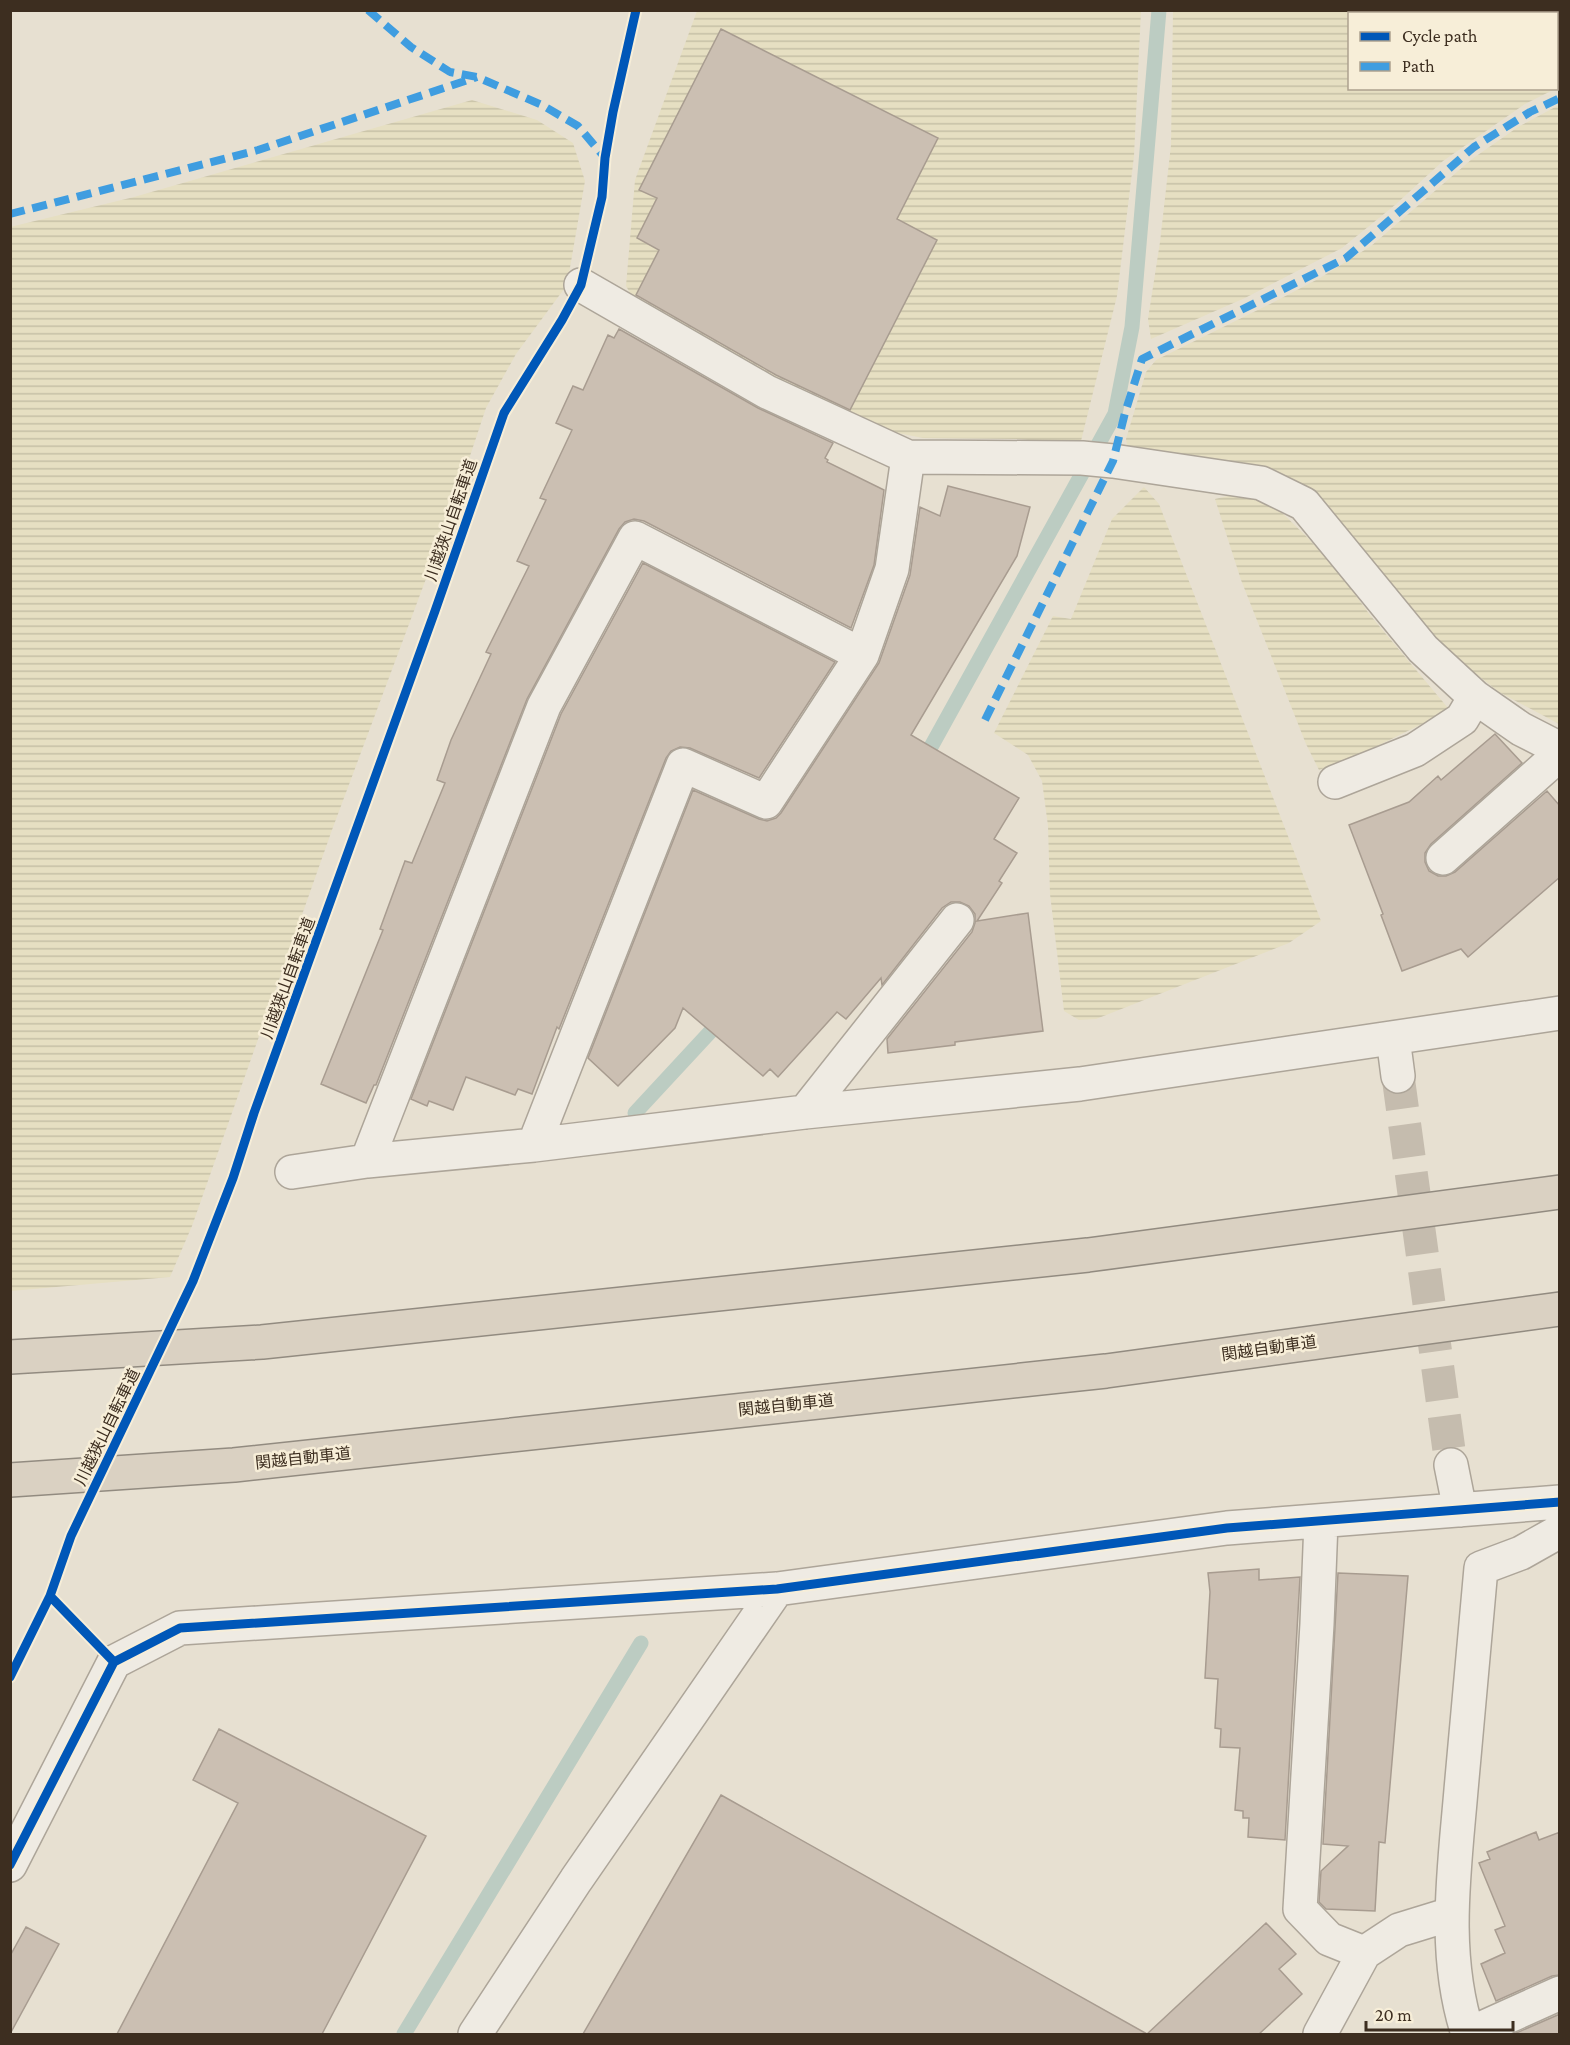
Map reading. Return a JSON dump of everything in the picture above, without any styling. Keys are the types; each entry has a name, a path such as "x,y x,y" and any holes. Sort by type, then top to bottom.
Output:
{"highway":[{"path":"10,1357 262,1342 1089,1255 1560,1192"},
{"name":"関越自動車道","path":"10,1480 234,1465 1107,1371 1560,1309"}],"street":[{"path":"581,285 766,392 908,457 1097,459 1261,483 1304,504 1423,649 1475,697 1521,729 1560,749"},
{"path":"534,1145 683,765 766,802 862,656 892,569 908,457"},
{"path":"367,1161 544,706 635,538 862,656"},
{"path":"1335,782 1415,750 1462,720 1475,697"},
{"path":"1443,858 1560,754"},
{"path":"806,1112 957,920"},
{"path":"292,1172 367,1161 534,1145 806,1112 1080,1084 1560,1013"},
{"path":"1393,1038 1398,1076"},
{"path":"1451,1465 1460,1510"},
{"path":"10,1865 114,1662 180,1628 777,1589 1227,1528 1560,1502"},
{"path":"1321,1522 1300,1909 1329,1939 1364,1953"},
{"path":"1560,1531 1521,1553 1481,1568 1451,1914 1454,1973 1461,2012 1468,2034 1560,1993"},
{"path":"475,2034 576,1880 777,1589"},
{"path":"1320,2034 1364,1953 1399,1930 1451,1914"}],"shaded area":[{"path":"697,11 1141,11 1134,156 1117,296 1080,445 1018,439 923,438 883,430 742,365 638,307 626,286 635,180"},
{"path":"1173,11 1559,11 1558,87 1558,12 1348,12 1348,90 1553,90 1525,104 1443,161 1395,205 1342,248 1245,298 1151,339 1148,319 1160,242 1171,145"},
{"path":"472,100 537,120 573,143 585,181 567,285 516,354 486,408 454,504 332,830 192,1226 170,1277 11,1291 10,227 134,197"},
{"path":"1559,105 1559,724 1499,692 1448,652 1321,508 1128,451 1126,439 1146,372 1156,360 1320,278 1371,246 1472,159 1518,127"},
{"path":"1144,487 1159,504 1321,921 1289,943 1096,1019 1079,1020 1064,1011 1050,894 1048,826 1042,781 1028,755 994,733 1053,616 1071,619 1112,519"},
{"path":"1236,494 1276,507 1306,536 1338,571 1370,615 1448,708 1430,720 1359,755 1319,770 1306,744 1241,580 1215,499"}],"building":[{"path":"721,29 938,138 897,219 937,240 850,410 776,375 636,295 659,250 637,238 657,198 639,190"},
{"path":"619,329 758,408 833,443 825,458 827,462 884,490 874,565 851,628 644,521 634,519 625,522 619,529 527,699 376,1085 366,1103 321,1084 383,930 380,929 405,861 412,863 445,783 437,780 451,740 491,654 486,652 529,566 517,561 546,500 540,498 572,430 556,423 573,386 583,390 608,335 614,338"},
{"path":"948,486 1030,507 1017,556 911,735 1019,798 994,839 1017,853 999,881 1002,883 977,921 1028,913 1043,1031 888,1053 887,1039 972,932 975,914 969,906 960,902 951,902 942,908 882,985 881,978 846,1019 837,1012 778,1077 770,1069 763,1076 683,1008 675,1028 618,1086 588,1058 693,790 759,819 767,821 776,818 781,813 879,663 910,575 920,507 940,516"},
{"path":"643,563 835,662 759,778 690,748 680,747 671,751 666,758 532,1094 518,1089 515,1095 466,1077 453,1110 429,1101 427,1106 411,1099 561,714"},
{"path":"1495,734 1522,763 1431,844 1425,853 1425,862 1429,871 1438,876 1446,876 1455,872 1547,791 1560,806 1560,877 1468,957 1461,949 1402,971 1349,825 1409,802 1438,776 1441,780"},
{"path":"1259,1569 1259,1580 1300,1577 1285,1840 1248,1837 1249,1818 1243,1818 1243,1811 1235,1810 1240,1748 1220,1747 1221,1729 1215,1728 1218,1679 1205,1678 1210,1592 1208,1573"},
{"path":"1338,1573 1408,1576 1385,1843 1379,1842 1375,1911 1326,1909 1319,1902 1321,1871 1348,1846 1323,1844"},
{"path":"219,1729 426,1836 322,2034 117,2034 238,1803 193,1780"},
{"path":"721,1795 1147,2034 583,2034"},
{"path":"1536,1832 1539,1840 1560,1832 1560,1975 1552,1976 1496,2001 1481,1964 1505,1953 1495,1930 1505,1926 1479,1863 1490,1859 1487,1852"},
{"path":"1266,1923 1296,1954 1279,1969 1302,1994 1259,2034 1147,2034"},
{"path":"26,1927 59,1944 10,2034 10,1956"},
{"path":"1560,2014 1560,2034 1514,2034"}],"waterway":[{"path":"921,765 1115,414 1132,327 1159,10"},
{"path":"635,1113 724,1017"},
{"path":"404,2034 641,1643"}],"tunnel":[{"path":"1398,1076 1451,1465"}],"marked path":[{"path":"368,10 411,47 450,72 477,77 542,105 578,126 605,158"},
{"path":"10,214 258,150 477,77"},
{"path":"985,720 1113,461 1142,359 1346,258 1474,147 1530,112 1560,98"}],"cycle path":[{"name":"川越狭山自転車道","path":"10,1677 50,1596 71,1536 193,1281 233,1178 254,1113 504,413 581,285 602,197 605,158 613,112 636,10"},
{"path":"10,1865 114,1662 180,1628 777,1589 1227,1528 1560,1502"},
{"path":"50,1596 114,1662"}]}
